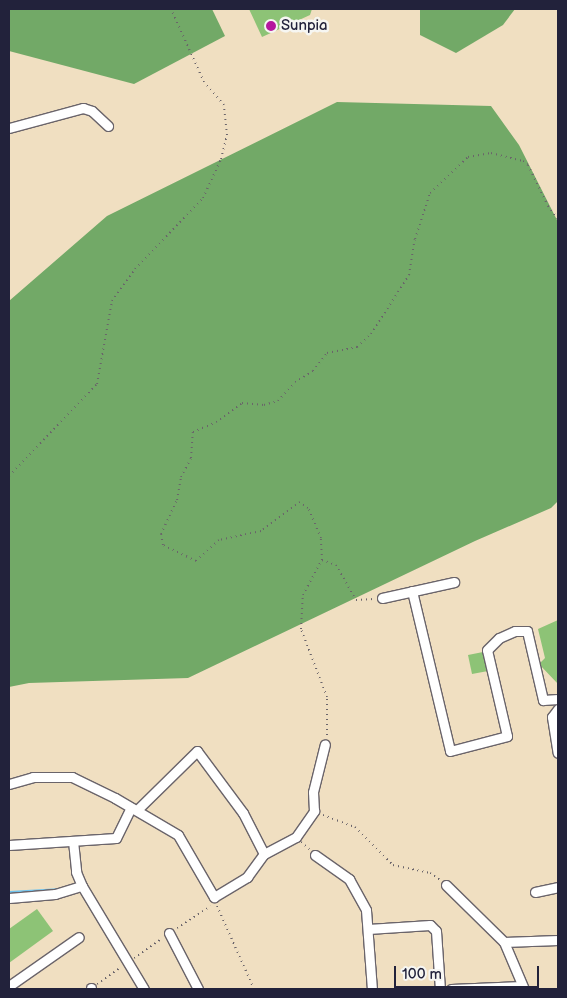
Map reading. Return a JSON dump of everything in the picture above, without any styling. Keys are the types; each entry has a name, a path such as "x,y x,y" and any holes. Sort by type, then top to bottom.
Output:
{"street":[{"path":"9,128 83,108 92,111 108,126"},
{"path":"382,598 454,582"},
{"path":"412,592 450,751 507,736 487,650 499,638 515,631 526,630 543,700 558,700"},
{"path":"558,709 552,717 558,753"},
{"path":"9,784 34,777 72,777 134,809 178,835 214,897 247,877 264,854 296,837 314,811 313,792 325,744"},
{"path":"9,844 116,838 134,809 197,751 243,813 264,854"},
{"path":"73,841 76,872 82,886 144,989"},
{"path":"315,855 354,885 366,910 372,989"},
{"path":"446,885 504,942 523,988 451,989"},
{"path":"9,898 55,894 82,886"},
{"path":"535,892 558,887"},
{"path":"368,929 430,925 436,931 440,989"},
{"path":"169,933 198,989"},
{"path":"9,986 79,937"},
{"path":"504,942 558,940"}],"path":[{"path":"9,476 97,384 112,301 135,269 203,198 221,159 227,135 224,105 204,82 171,9"},
{"path":"325,744 329,713 327,697 301,629 303,595 322,560 322,538 308,508 300,502 261,531 219,540 203,557 190,561 161,542 178,500 181,477 191,458 193,432 216,422 242,403 264,404 278,401 295,382 313,371 327,354 357,347 371,334 409,275 415,239 430,192 475,153 506,155 528,165 548,206 558,219"},
{"path":"322,560 336,565 356,600 382,598"},
{"path":"314,811 355,827 393,865 430,874 446,885"},
{"path":"296,837 315,855"},
{"path":"91,989 169,933 215,903 254,989"}],"green space":[{"path":"9,9 212,9 225,36 134,84 9,51"},
{"name":"Sunpia","path":"249,9 312,9 310,15 262,37"},
{"path":"420,9 515,9 503,25 456,53 420,35"},
{"path":"337,102 491,106 519,145 558,222 558,501 551,508 475,541 188,678 29,683 9,687 9,301 107,216"},
{"path":"558,620 558,684 539,664 545,658 538,629"},
{"path":"483,652 488,671 472,674 468,655"},
{"path":"37,909 53,931 9,963 9,929"}],"waterway":[{"path":"9,892 61,889"}],"place":[{"name":"Sunpia","path":"271,26"}]}
